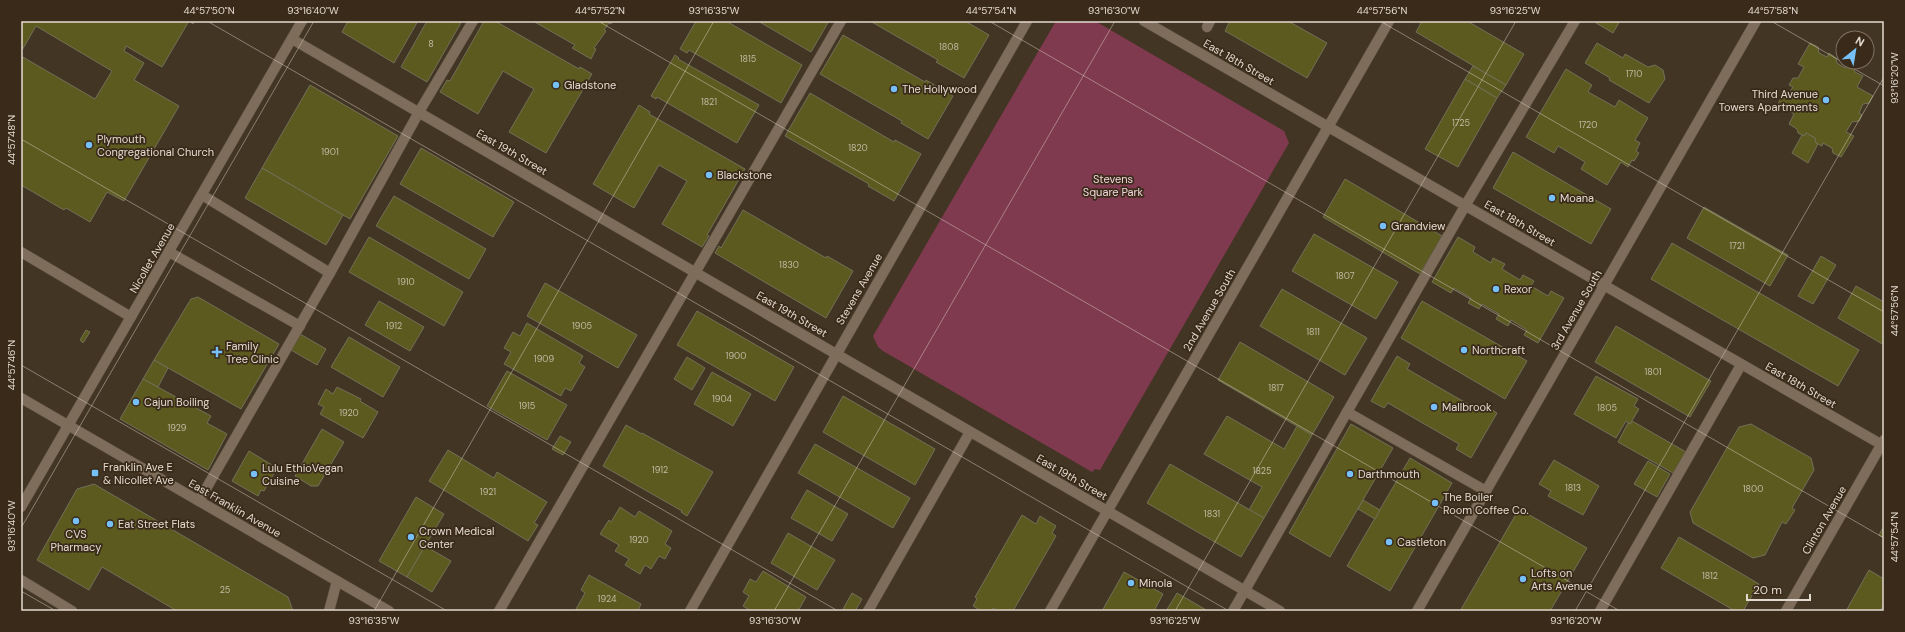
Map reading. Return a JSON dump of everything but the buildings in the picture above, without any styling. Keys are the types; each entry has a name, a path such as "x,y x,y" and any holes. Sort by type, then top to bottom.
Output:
{"street":[{"name":"Nicollet Avenue","path":"21,507 302,21"},
{"path":"199,501 330,273 419,112 473,21"},
{"path":"499,611 841,21"},
{"name":"Stevens Avenue","path":"690,611 1027,21"},
{"name":"East 18th Street","path":"1144,21 1741,365 1883,444"},
{"name":"2nd Avenue South","path":"1050,611 1389,21"},
{"path":"1233,611 1465,206 1575,21"},
{"name":"3rd Avenue South","path":"1417,611 1756,21"},
{"name":"East 19th Street","path":"292,39 1280,611"},
{"path":"202,195 330,273"},
{"path":"21,252 131,317"},
{"path":"169,252 300,326"},
{"path":"1600,611 1741,365"},
{"name":"East Franklin Avenue","path":"21,398 389,611"},
{"path":"1347,412 1486,491"},
{"path":"868,611 970,432"},
{"name":"Clinton Avenue","path":"1786,611 1883,444"},
{"path":"21,580 72,611"},
{"path":"329,611 337,581"}],"green space":[{"name":"Stevens Square Park","path":"1056,21 1095,21 1284,131 1289,143 1100,470 1095,469 1092,472 883,351 878,347 873,336"}],"place":[{"name":"Gladstone","path":"556,85"},
{"name":"The Hollywood","path":"894,89"},
{"name":"Third Avenue Towers Apartments","path":"1826,100"},
{"name":"Plymouth Congregational Church","path":"89,145"},
{"name":"Blackstone","path":"709,175"},
{"name":"Moana","path":"1552,198"},
{"name":"Grandview","path":"1383,226"},
{"name":"Rexor","path":"1496,289"},
{"name":"Northcraft","path":"1464,350"},
{"name":"Family Tree Clinic","path":"217,352"},
{"name":"Cajun Boiling","path":"136,402"},
{"name":"Mallbrook","path":"1434,407"},
{"name":"Franklin Ave E & Nicollet Ave","path":"95,473"},
{"name":"Lulu EthioVegan Cuisine","path":"254,474"},
{"name":"Darthmouth","path":"1350,474"},
{"name":"The Boiler Room Coffee Co.","path":"1435,503"},
{"name":"CVS Pharmacy","path":"76,521"},
{"name":"Eat Street Flats","path":"110,524"},
{"name":"Crown Medical Center","path":"411,537"},
{"name":"Castleton","path":"1389,542"},
{"name":"Lofts on Arts Avenue","path":"1523,579"},
{"name":"Minola","path":"1131,583"}]}
